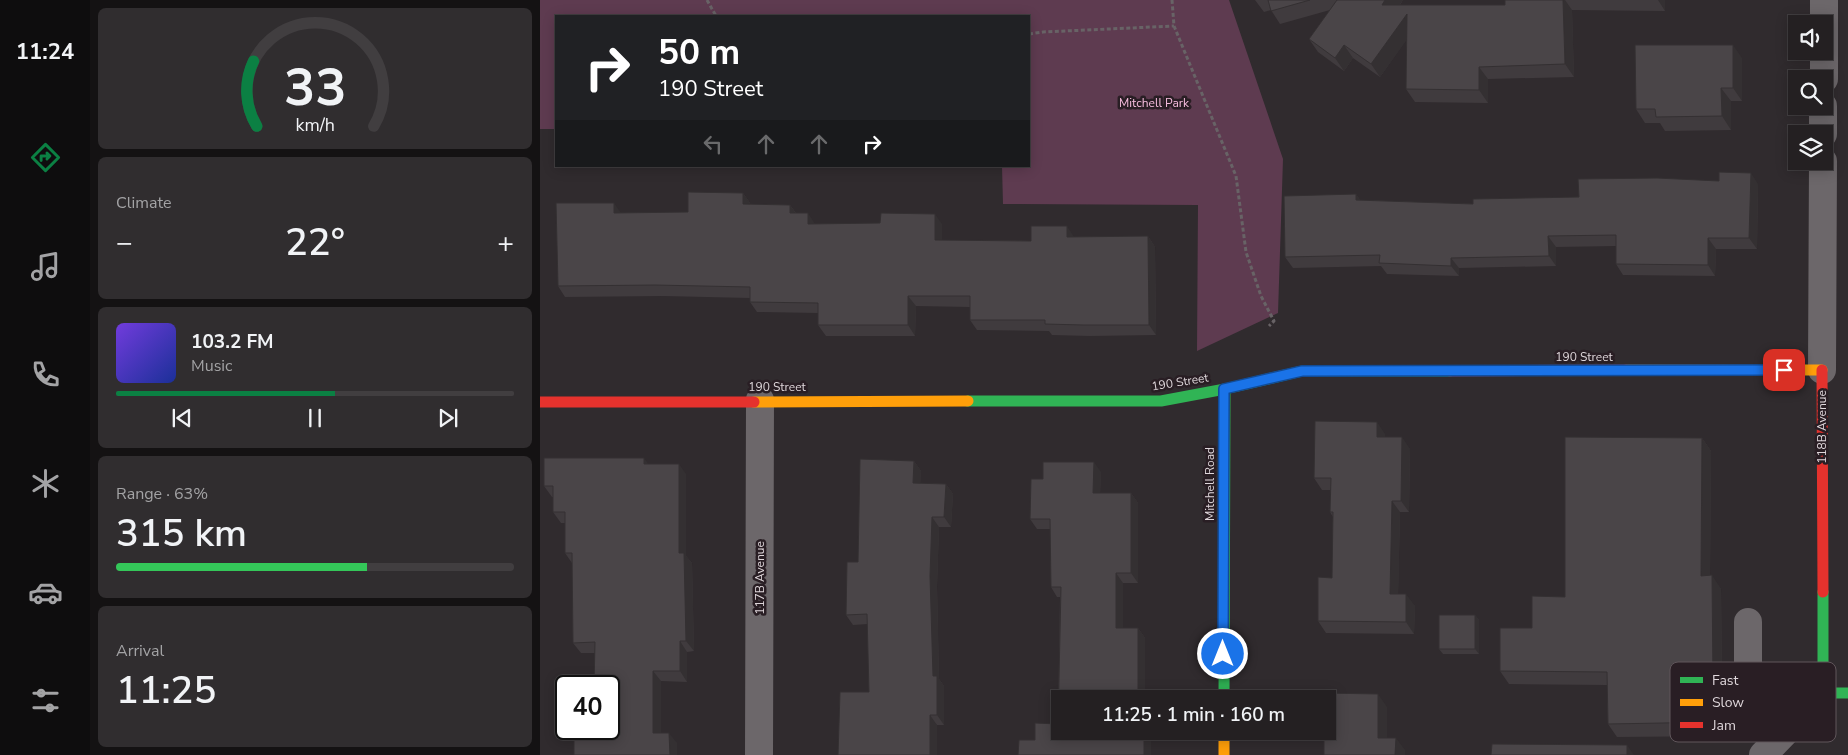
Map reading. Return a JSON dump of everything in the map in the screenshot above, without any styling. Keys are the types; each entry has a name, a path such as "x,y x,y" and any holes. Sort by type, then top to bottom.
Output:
{"street":[{"path":"1824,0 1824,70"},
{"name":"118B Avenue","path":"1823,170 1822,370 1835,662"},
{"name":"190 Street","path":"540,402 760,400 1160,401 1302,371 1822,370"},
{"name":"Mitchell Road","path":"1224,389 1224,690"},
{"name":"117B Avenue","path":"759,755 760,400"},
{"path":"1748,622 1748,662"},
{"path":"1224,740 1224,755"},
{"path":"1763,755 1775,742"}],"path":[{"path":"707,0 715,15"},
{"path":"1172,0 1174,26 1236,176 1246,252 1261,296 1274,321 1269,326"},
{"path":"1030,34 1174,26"}],"green space":[{"name":"Mitchell Park","path":"540,0 1229,0 1283,159 1278,313 1197,351 1198,205 1003,204 1002,167 1030,167 1030,15 555,15 555,129 540,129"}],"building":[{"path":"1268,0 1310,0 1271,11"},
{"path":"1337,0 1385,0 1382,5 1505,5 1505,0 1563,0 1565,64 1479,67 1479,90 1406,89 1407,14 1371,64 1344,45 1335,58 1309,39"},
{"path":"1635,45 1733,45 1733,88 1721,88 1722,116 1656,117 1655,109 1636,109"},
{"path":"1719,172 1751,173 1749,238 1708,238 1708,265 1616,264 1616,235 1548,236 1549,256 1451,258 1451,266 1379,263 1380,255 1285,257 1284,196 1356,194 1356,200 1473,204 1473,199 1579,197 1578,179 1657,178 1719,181"},
{"path":"688,192 743,193 743,204 790,205 790,213 808,213 808,224 880,223 881,213 935,214 935,240 1031,241 1031,226 1067,226 1067,237 1148,236 1149,325 1045,324 1045,320 970,320 970,296 908,296 908,325 818,325 818,303 750,302 750,287 655,285 558,286 556,203 614,203 614,213 688,212"},
{"path":"1315,421 1377,422 1377,437 1402,437 1401,501 1392,501 1390,594 1406,594 1406,622 1318,621 1318,577 1332,578 1333,512 1330,512 1331,478 1314,478"},
{"path":"1565,437 1702,438 1701,576 1712,575 1713,662 1670,662 1670,723 1608,724 1607,672 1500,671 1500,628 1532,628 1532,596 1565,597"},
{"path":"544,458 644,458 644,464 679,464 679,553 684,553 686,641 680,641 680,671 653,671 653,733 669,733 670,755 574,755 574,740 620,740 620,675 594,675 595,642 573,643 572,553 565,553 565,512 553,512 553,486 544,486"},
{"path":"860,459 914,461 913,483 946,484 944,517 932,517 930,576 933,676 937,676 937,715 930,715 930,755 838,755 840,692 869,692 867,614 846,615 847,562 858,562"},
{"path":"1043,462 1094,462 1093,493 1131,493 1131,573 1116,573 1116,628 1138,628 1138,690 1059,690 1061,587 1051,587 1050,519 1030,519 1031,479 1043,479"},
{"path":"1439,615 1475,615 1475,649 1439,649"},
{"path":"1336,693 1378,694 1378,738 1396,738 1395,755 1324,755 1324,740 1336,740"},
{"path":"1035,723 1051,724 1051,740 1144,740 1144,755 1018,755 1019,740 1035,740"},
{"path":"1492,744 1627,745 1627,755 1491,755"}],"traffic: fast":[{"path":"968,401 1161,401 1225,389 1302,371 1450,371"},
{"path":"1224,690 1225,389"},
{"path":"1823,592 1823,662"},
{"path":"1836,693 1848,693"}],"traffic: slow":[{"path":"1626,370 1822,370"},
{"path":"754,402 968,401"},
{"path":"1224,740 1224,755"}],"traffic: jam":[{"path":"1450,371 1626,370"},
{"path":"1822,370 1823,592"},
{"path":"540,402 754,402"}],"route":[{"path":"1223,654 1224,389 1302,371 1784,370"}]}
